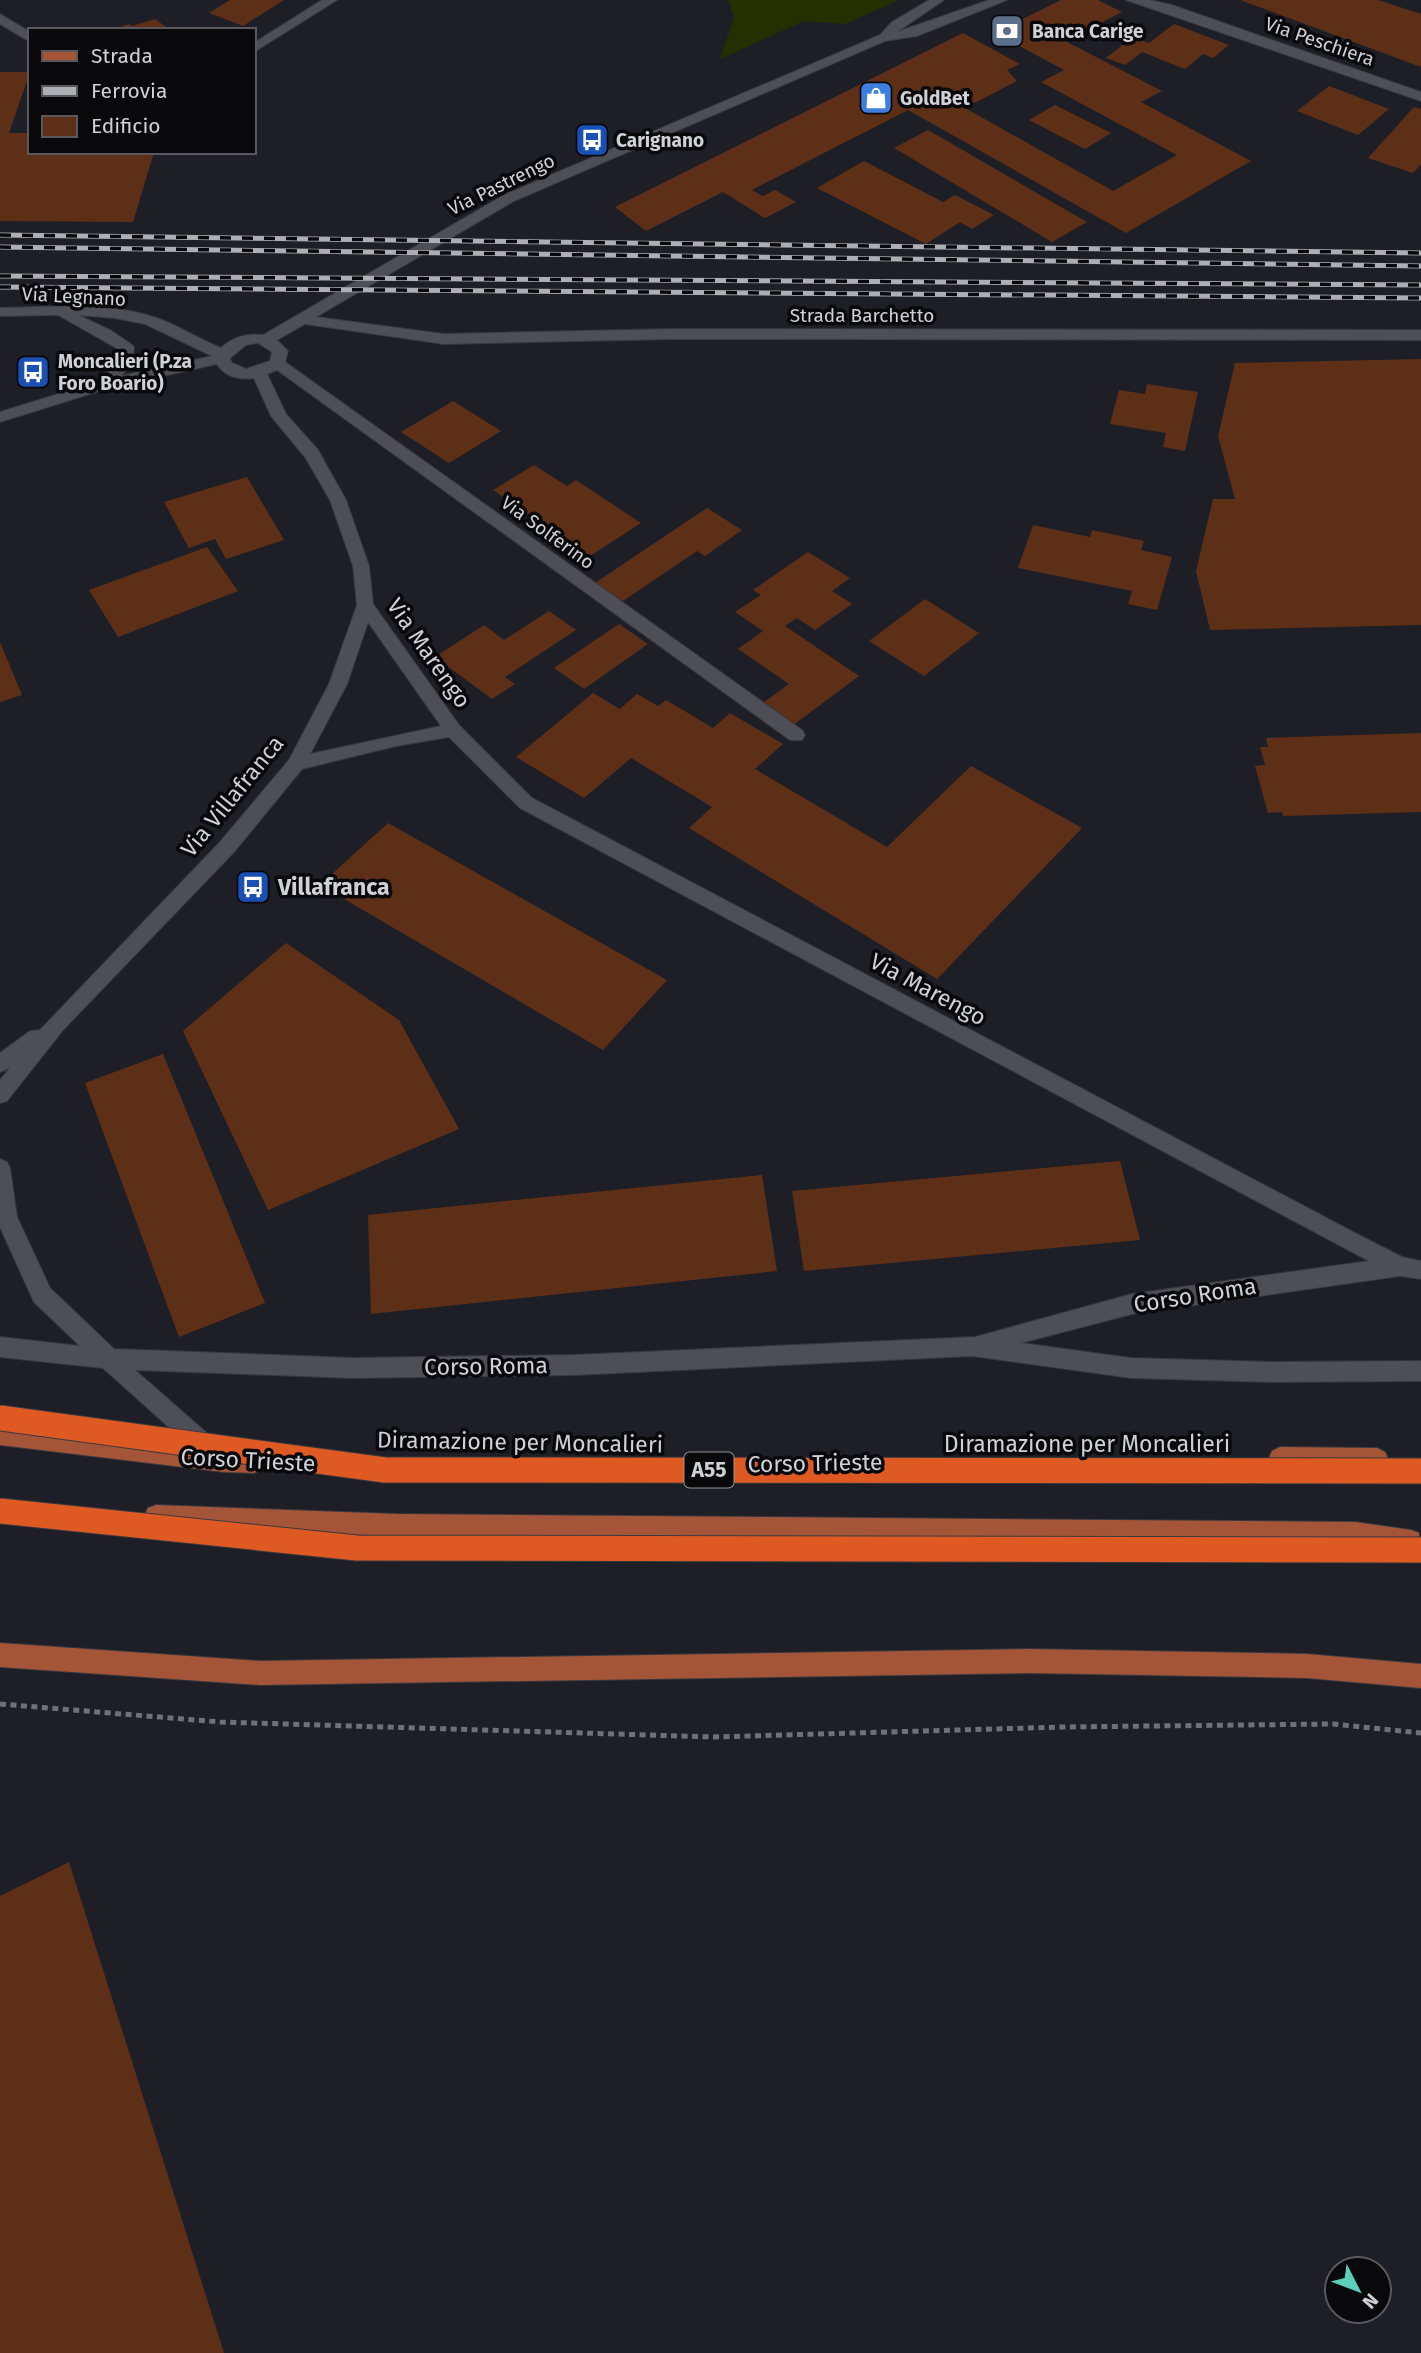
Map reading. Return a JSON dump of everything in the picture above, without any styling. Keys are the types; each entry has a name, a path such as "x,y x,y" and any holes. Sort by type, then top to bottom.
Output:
{"highway":[{"name":"Diramazione per Moncalieri","path":"0,1419 385,1470 1421,1471"},
{"path":"0,1512 357,1548 1421,1550"}],"main road":[{"name":"Corso Trieste","path":"0,1435 224,1461 420,1466 1421,1459"},
{"path":"0,1512 397,1525 1355,1532 1421,1543"},
{"path":"0,1654 260,1673 1029,1661 1307,1666 1421,1676"}],"street":[{"path":"256,47 331,0"},
{"name":"Via Pastrengo","path":"882,38 897,25 938,0"},
{"name":"Via Pastrengo","path":"0,417 106,384 222,356 230,346 244,340 266,340 509,198 882,38 912,33 1001,0"},
{"name":"Via Peschiera","path":"1132,0 1167,8 1421,97"},
{"name":"Via Peschiera","path":"1152,0 1167,8"},
{"path":"0,18 28,37"},
{"name":"Via Legnano","path":"0,312 122,315 149,321 222,356"},
{"path":"57,312 105,333 126,347 124,363 106,384"},
{"name":"Strada Barchetto","path":"305,319 444,339 673,334 1421,335"},
{"path":"222,356 223,365 230,370 246,374 259,373 277,363 280,351 266,340"},
{"name":"Via Solferino","path":"277,363 796,735"},
{"name":"Via Villafranca","path":"0,1095 56,1024 227,847 296,764 338,684 365,605 361,566 338,500 312,454 279,416 259,373"},
{"name":"Via Marengo","path":"365,605 453,730 526,803 1414,1267"},
{"name":"Via Marengo","path":"296,764 396,740 453,730"},
{"name":"Via Villafranca","path":"0,1064 56,1024"},
{"path":"0,1168 6,1217 42,1295 109,1360 224,1461"},
{"name":"Corso Roma","path":"972,1346 1132,1304 1414,1267"},
{"name":"Corso Roma","path":"0,1347 109,1360 353,1368 574,1365 972,1346 1131,1368 1273,1372 1421,1371"}],"path":[{"path":"0,1704 220,1722 714,1737 1063,1727 1333,1724 1421,1733"}],"green space":[{"path":"728,0 899,0 845,24 804,21 720,59 734,17"}],"building":[{"path":"230,0 284,0 243,26 209,13"},
{"path":"1061,0 1098,0 1122,12 1065,41 1162,91 1141,102 1251,161 1126,233 908,110 752,190 763,196 775,190 796,202 765,218 723,192 646,231 615,207 963,33 1020,64 1007,70 1017,81 965,108 1113,191 1177,155 1041,82 1064,70 995,33"},
{"path":"1240,0 1378,0 1421,14 1421,67"},
{"path":"155,19 167,28 118,28 129,24 132,26"},
{"path":"1174,24 1229,45 1213,58 1203,54 1185,69 1142,52 1125,65 1106,58 1133,37 1149,43"},
{"path":"0,72 28,72 9,133 28,133 28,154 153,154 133,222 0,221"},
{"path":"1329,86 1389,109 1358,135 1297,111"},
{"path":"1055,105 1111,133 1085,149 1029,120"},
{"path":"1414,107 1421,109 1421,164 1413,173 1368,158"},
{"path":"928,130 1087,222 1052,242 894,148"},
{"path":"864,161 943,202 955,195 994,215 972,229 960,222 926,244 817,188"},
{"path":"1421,359 1421,625 1210,630 1196,571 1213,499 1235,499 1218,436 1235,363"},
{"path":"1147,384 1198,392 1185,451 1163,447 1166,433 1110,424 1119,390 1145,394"},
{"path":"453,401 501,431 449,463 401,432"},
{"path":"534,465 567,486 576,480 641,523 590,556 493,490"},
{"path":"247,477 284,540 226,559 215,539 189,548 164,502"},
{"path":"707,508 742,530 705,556 697,551 620,603 592,585"},
{"path":"1033,525 1090,537 1092,530 1144,541 1141,550 1172,557 1157,610 1128,604 1132,591 1018,568"},
{"path":"207,547 238,591 118,637 89,590"},
{"path":"808,552 850,578 832,591 852,604 815,630 797,618 785,626 859,676 788,729 757,707 789,684 738,649 763,631 735,612 761,595 753,590"},
{"path":"925,599 979,633 924,676 869,641"},
{"path":"549,611 576,630 505,677 515,684 492,699 435,657 484,625 504,640"},
{"path":"619,624 648,644 584,689 554,668"},
{"path":"0,642 22,695 0,702"},
{"path":"593,693 620,709 637,694 658,706 666,700 713,728 730,713 783,744 755,769 887,847 971,766 1082,828 937,979 689,828 712,807 631,758 584,798 516,757"},
{"path":"1421,733 1421,812 1283,816 1282,812 1268,813 1255,766 1265,765 1260,747 1268,747 1266,738"},
{"path":"388,823 667,980 603,1050 320,885"},
{"path":"286,943 399,1020 459,1129 268,1210 183,1031"},
{"path":"163,1054 265,1303 179,1337 85,1083"},
{"path":"1120,1161 1140,1240 804,1271 792,1191"},
{"path":"762,1175 777,1271 371,1314 368,1215"},
{"path":"69,1862 224,2353 0,2353 0,1896"}],"railway":[{"path":"0,235 1421,253"},
{"path":"0,247 1421,266"},
{"path":"0,276 1421,285"},
{"path":"0,287 1421,298"}],"place":[{"name":"Banca Carige","path":"1007,31"},
{"name":"GoldBet","path":"876,98"},
{"name":"Carignano","path":"592,140"},
{"name":"Moncalieri (P.za Foro Boario)","path":"33,372"},
{"name":"Villafranca","path":"253,887"}]}
